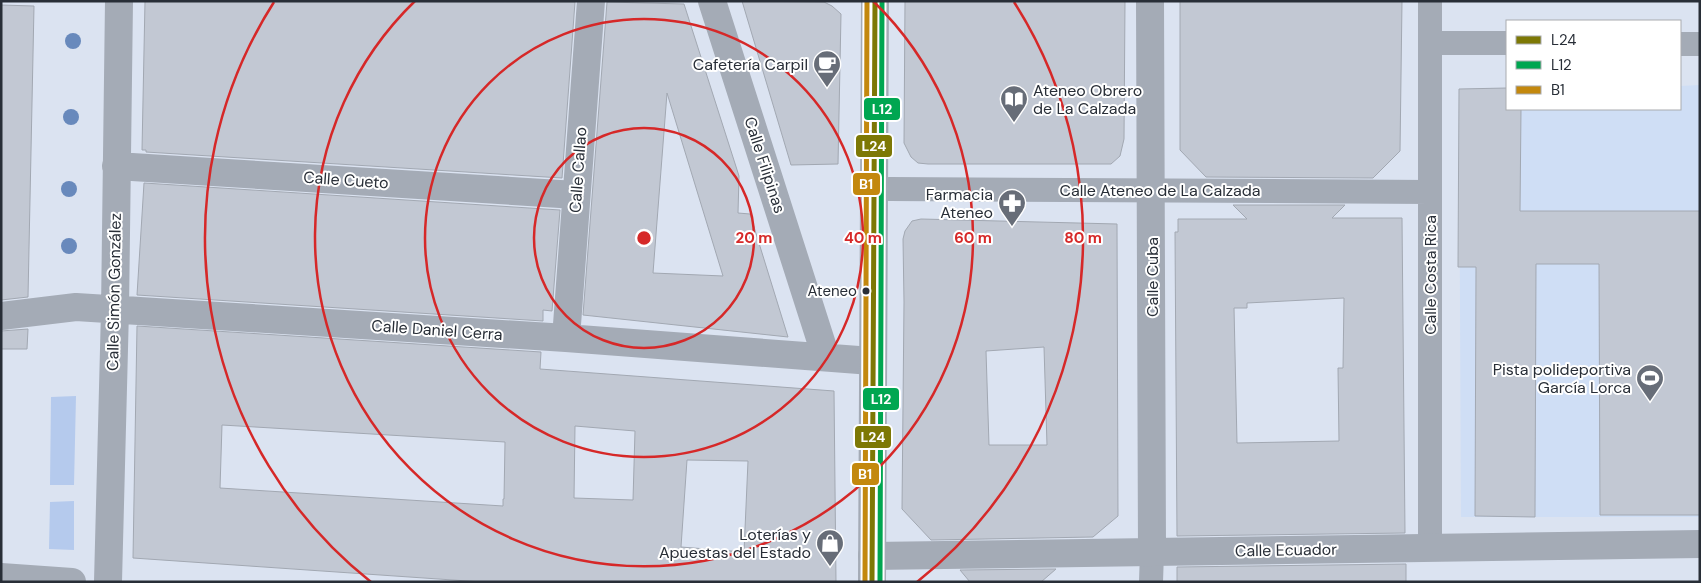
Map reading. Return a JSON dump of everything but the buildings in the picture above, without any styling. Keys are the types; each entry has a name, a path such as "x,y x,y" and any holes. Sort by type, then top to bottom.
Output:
{"street":[{"name":"Calle Simón González","path":"108,582 115,310 119,1"},
{"name":"Calle Callao","path":"566,338 591,1"},
{"name":"Calle Filipinas","path":"712,1 826,357"},
{"path":"872,569 875,1"},
{"name":"Calle Cuba","path":"1150,1 1152,552"},
{"name":"Calle Costa Rica","path":"1430,1 1430,548"},
{"path":"1430,42 1506,43"},
{"path":"1681,44 1700,44"},
{"name":"Calle Cueto","path":"116,166 576,195"},
{"name":"Calle Ateneo de La Calzada","path":"889,190 1430,192"},
{"name":"Calle Daniel Cerra","path":"1,316 76,306 566,338 872,361"},
{"name":"Calle Ecuador","path":"872,569 1152,552 1700,544"},
{"path":"1151,582 1152,552"},
{"path":"1,577 72,582"}],"shaded area":[{"path":"1700,85 1700,517 1461,517 1459,89 1506,88 1506,110 1681,110 1681,86"},
{"path":"76,396 74,485 50,485 51,397"},
{"path":"74,501 74,550 49,549 50,502"}],"transit line":[{"name":"B1","path":"865,582 867,1"},
{"name":"L24","path":"872,582 875,1"},
{"name":"L12","path":"880,582 882,1"}],"place":[{"name":"Cafetería Carpil","path":"827,88"},
{"name":"Ateneo Obrero de La Calzada","path":"1014,123"},
{"name":"Farmacia Ateneo","path":"1012,227"},
{"name":"Ateneo","path":"866,291"},
{"name":"Pista polideportiva García Lorca","path":"1650,402"},
{"name":"Loterías y Apuestas del Estado","path":"830,567"}]}
